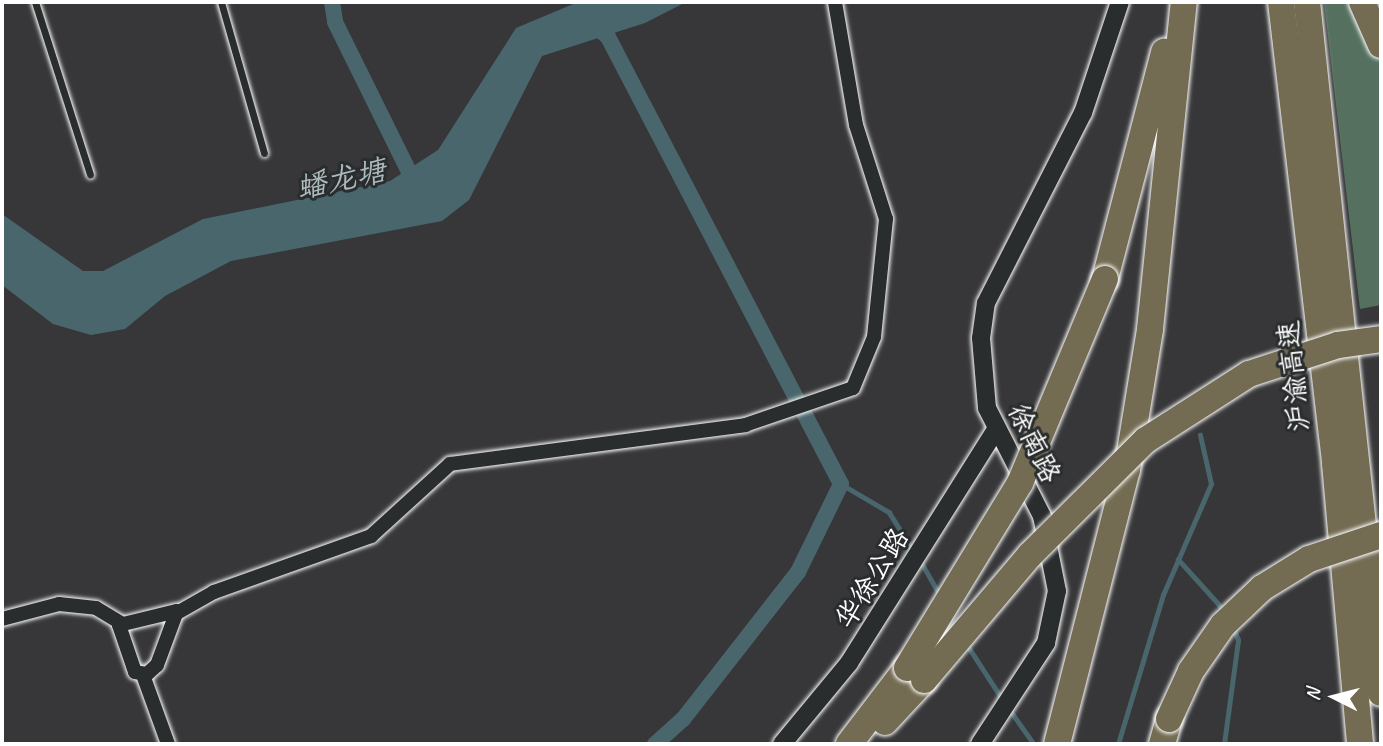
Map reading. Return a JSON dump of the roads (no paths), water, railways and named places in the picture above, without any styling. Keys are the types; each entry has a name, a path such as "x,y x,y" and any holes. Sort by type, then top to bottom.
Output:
{"highway":[{"path":"865,744 916,674 1020,482 1105,279 1141,159 1172,2"},
{"path":"1057,744 1127,470 1150,329 1184,2"},
{"name":"沪渝高速","path":"1281,2 1334,449 1360,744"},
{"name":"沪渝高速","path":"1307,2 1381,694"},
{"path":"1362,2 1381,45"},
{"path":"1368,2 1381,28"},
{"path":"849,744 1105,476 1214,393 1285,359 1381,330"},
{"path":"1285,359 1381,340"},
{"path":"1166,732 1191,671 1223,625 1262,588 1309,559 1381,535"}],"street":[{"path":"2,619 60,604 96,608 121,623 177,613 214,592 371,536 450,464 781,417 820,404 853,388 870,360 887,230 856,125 835,2"},
{"name":"徐南路","path":"980,744 1020,688 1054,617 1055,566 1042,516 995,431 981,373 986,303 1083,113 1120,2"},
{"name":"华徐公路","path":"782,744 849,663 995,431"},
{"path":"143,674 157,665 177,613"},
{"path":"121,623 131,666 143,674 168,744"}],"lane":[{"path":"35,2 90,174"},
{"path":"220,2 264,153"}],"water":[{"path":"578,2 686,2 645,23 542,56 469,200 442,221 231,261 165,296 125,329 91,335 53,324 2,285 2,214 83,271 103,271 203,219 390,181 438,150 516,28"}],"waterway":[{"path":"332,2 335,22 417,188"},
{"path":"591,23 608,37 841,484 798,572 683,719 655,744"},
{"path":"1118,744 1163,595 1211,484 1200,435"},
{"path":"841,484 889,512 913,550"},
{"path":"1178,559 1225,611"},
{"path":"920,560 940,595"},
{"path":"1224,744 1238,640 1233,628"},
{"path":"966,643 1003,700"},
{"path":"1010,710 1034,744"}],"water label":[{"name":"蟠龙塘","path":"341,179"}]}
